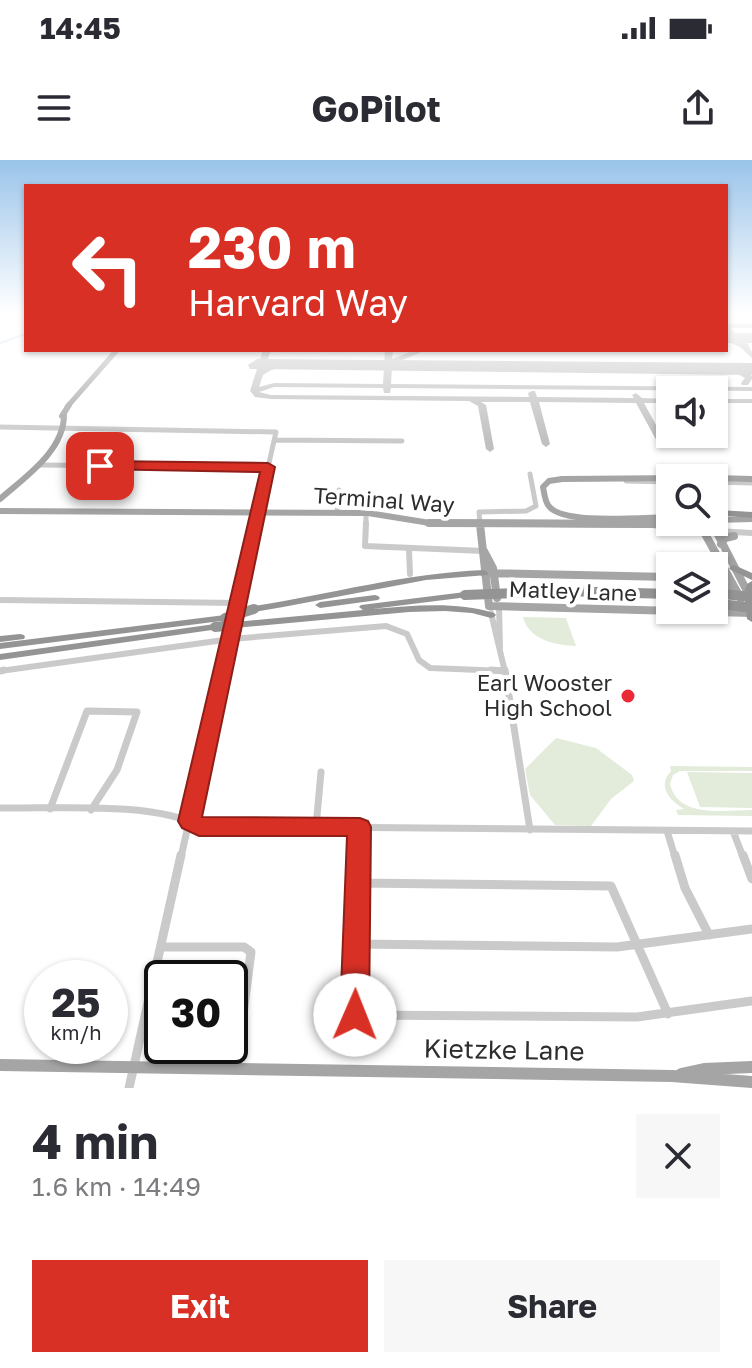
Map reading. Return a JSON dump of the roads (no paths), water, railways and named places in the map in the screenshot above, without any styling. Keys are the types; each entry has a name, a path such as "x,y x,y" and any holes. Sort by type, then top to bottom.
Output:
{"highway":[{"path":"728,517 752,516"},
{"path":"253,617 421,577 489,573"},
{"path":"728,600 749,605 752,580 733,574"},
{"path":"0,659 253,617 465,592 656,592"},
{"path":"253,617 493,609"},
{"path":"0,639 223,622"},
{"path":"0,646 98,633"}],"main road":[{"path":"2,496 39,465 50,451 65,425 64,415 74,396 112,355"},
{"path":"656,478 568,478 549,481 543,487 547,504 556,513 581,518 656,518"},
{"path":"728,480 752,481"},
{"name":"Terminal Way","path":"0,509 337,512 366,513 422,523 656,526"},
{"name":"Terminal Way","path":"632,525 656,521"},
{"path":"480,524 493,609"},
{"path":"482,536 490,527 501,524"},
{"path":"710,536 749,605"},
{"path":"713,536 721,544 733,574"},
{"path":"721,544 723,539 734,536"},
{"path":"489,573 656,577"},
{"path":"728,575 733,574"},
{"path":"728,589 749,605"},
{"name":"Matley Lane","path":"493,609 727,612 749,605"},
{"name":"Kietzke Lane","path":"0,1065 672,1076 752,1082"},
{"name":"Kietzke Lane","path":"672,1076 704,1069 752,1067"}],"street":[{"path":"0,427 275,430 129,1088"},
{"path":"275,440 402,441"},
{"path":"39,465 268,467"},
{"path":"480,524 479,512 535,508 537,503 530,474"},
{"path":"568,478 656,481"},
{"path":"337,512 339,490"},
{"path":"366,513 363,546 484,551"},
{"name":"Terminal Way","path":"728,531 752,534"},
{"name":"Terminal Way","path":"728,534 752,534"},
{"path":"409,550 410,574"},
{"path":"0,600 238,603"},
{"path":"493,609 530,830"},
{"path":"493,609 500,648"},
{"path":"0,671 231,639 391,626 407,634 419,660 430,668 505,671"},
{"path":"50,809 87,711 137,712 117,770 91,810"},
{"path":"316,827 321,772"},
{"path":"0,808 156,811 199,826 752,831"},
{"path":"360,827 355,1015 631,1018 752,1001"},
{"path":"667,831 685,888 709,935"},
{"path":"733,831 752,879"},
{"path":"358,883 611,886 668,1014"},
{"path":"356,944 639,944 752,929"},
{"path":"161,947 244,947 251,952 236,1070"}],"place":[{"name":"Earl Wooster High School","path":"628,696"}]}
